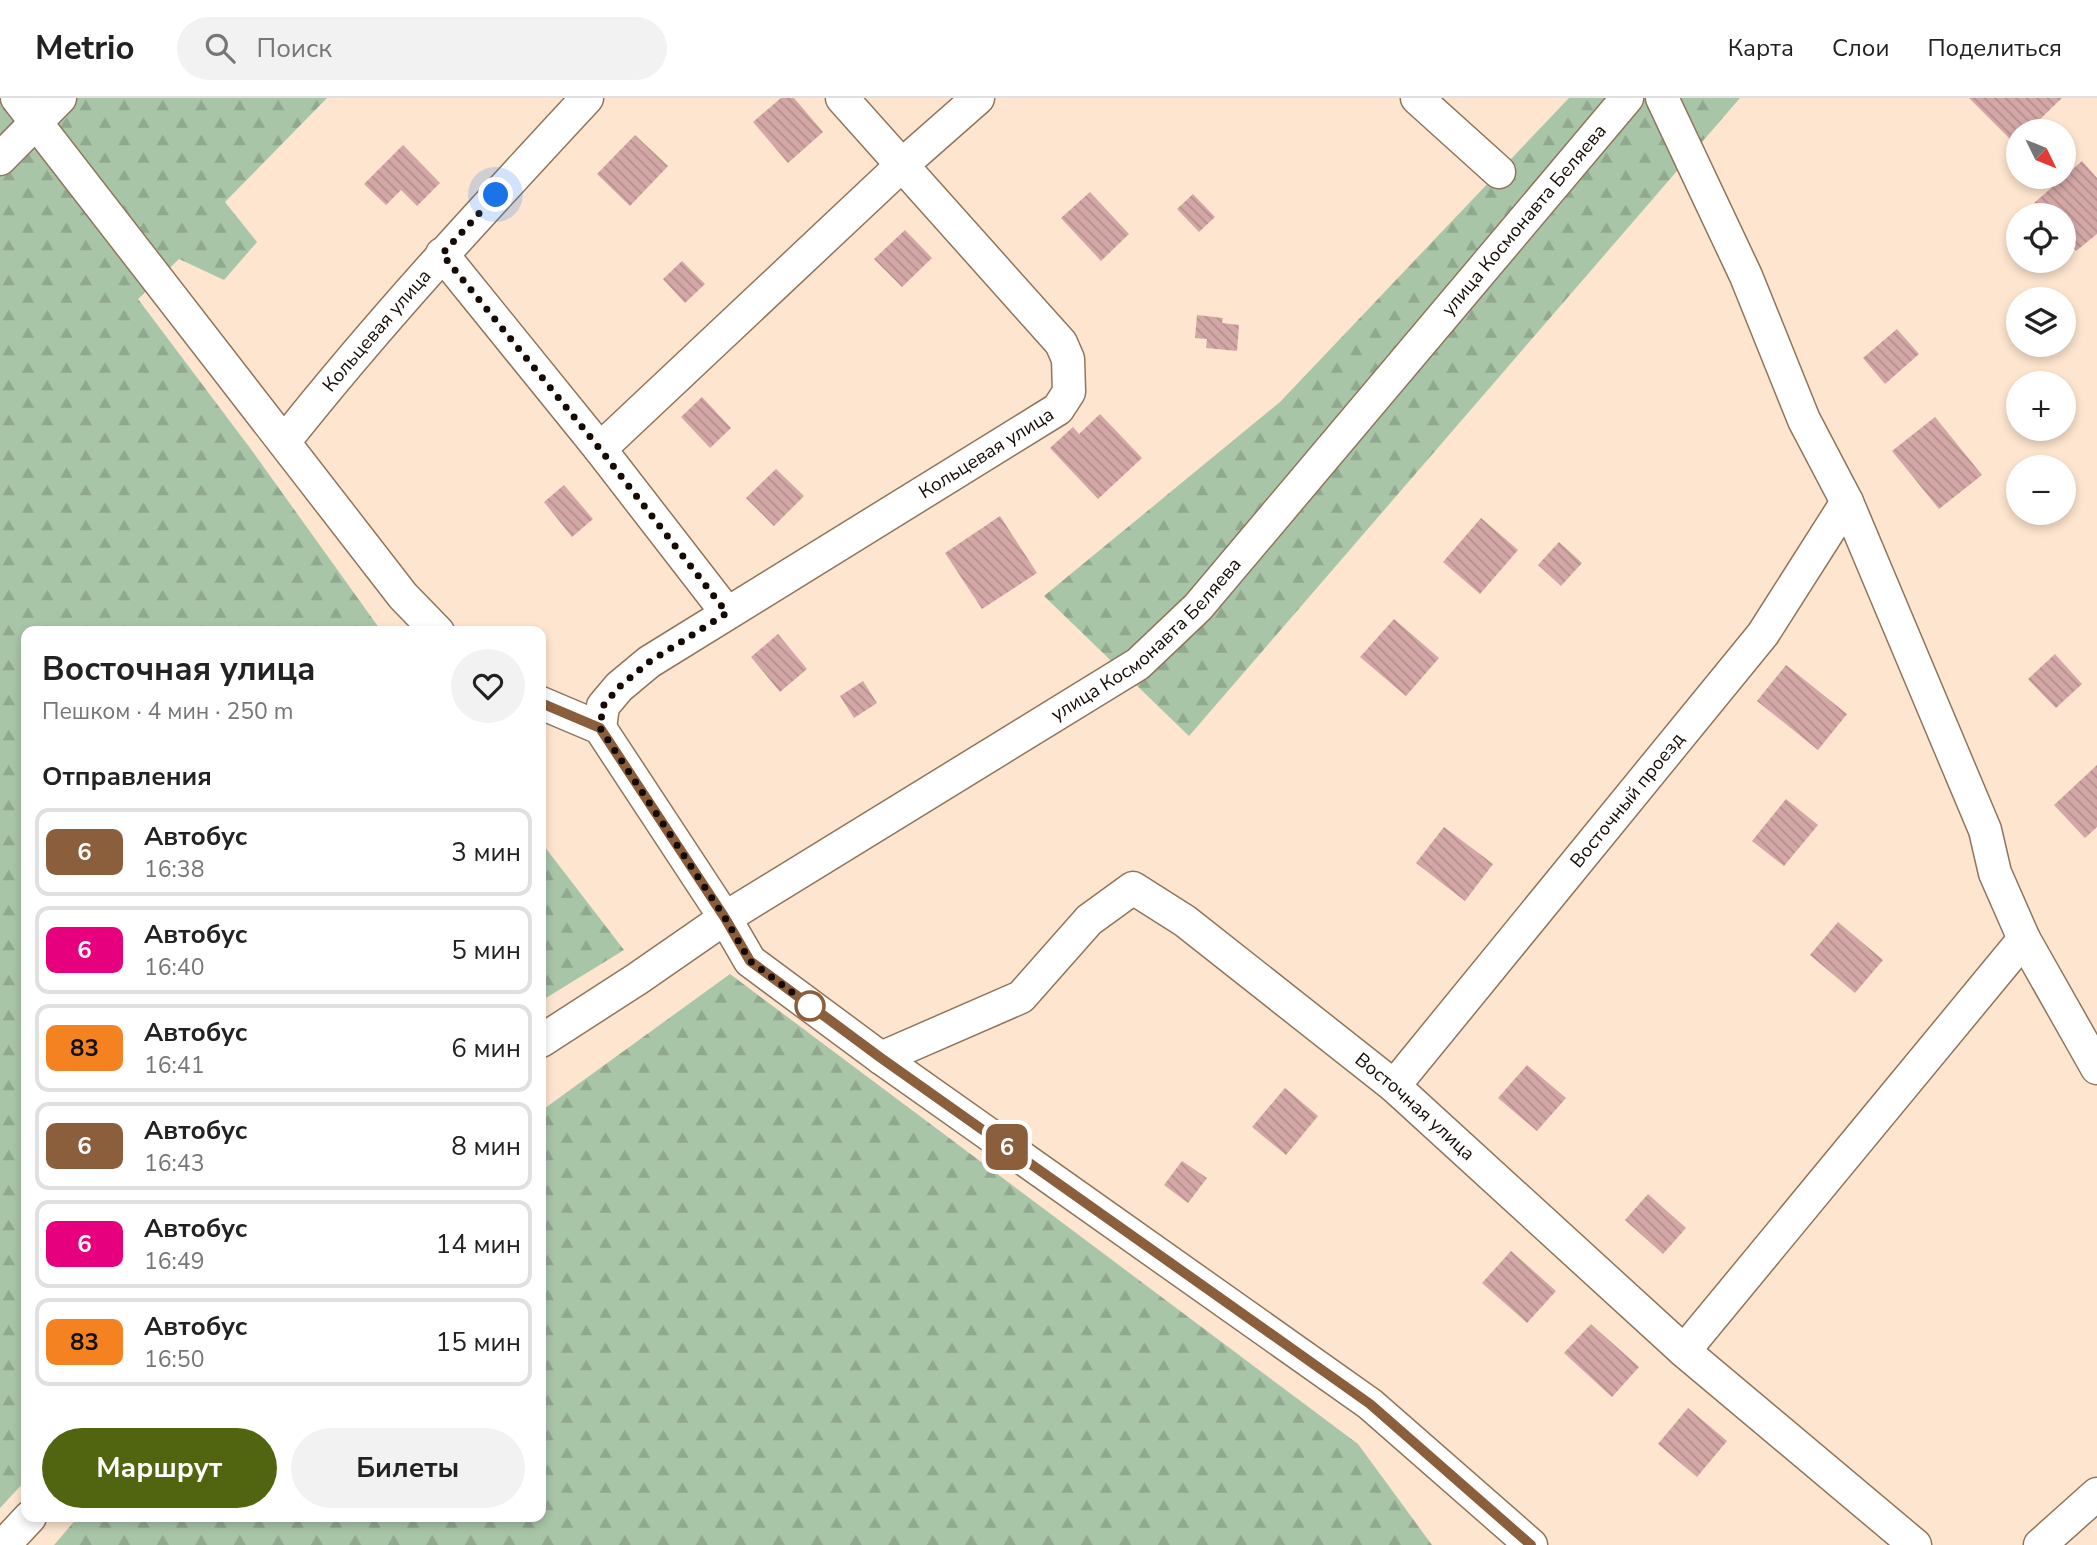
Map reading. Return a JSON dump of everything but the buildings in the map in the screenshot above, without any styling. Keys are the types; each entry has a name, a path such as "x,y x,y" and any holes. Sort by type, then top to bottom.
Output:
{"street":[{"path":"0,159 26,110 60,98"},
{"name":"Кольцевая улица","path":"284,442 341,370 442,254 587,98"},
{"name":"Кольцевая улица","path":"600,728 603,706 619,687 649,662 1058,409 1069,392 1068,359 1061,343 842,98"},
{"path":"600,449 902,165 978,98"},
{"path":"1416,98 1499,172"},
{"name":"улица Космонавта Беляева","path":"546,1038 725,918 1138,664 1198,607 1626,98"},
{"path":"1662,98 1746,276 1804,420 1847,502 1985,830 1995,873 2024,939 2097,1068"},
{"path":"26,110 403,597 432,626"},
{"path":"442,254 600,449 727,613"},
{"name":"Восточный проезд","path":"1394,1086 1763,634 1847,502"},
{"path":"546,705 600,728 725,918 750,961 881,1058 1370,1404 1531,1545"},
{"name":"Восточная улица","path":"881,1058 1021,997 1089,920 1133,888 1185,921 1394,1086 1684,1351 1915,1545"},
{"path":"1684,1351 2024,939"},
{"path":"2040,1545 2097,1494"},
{"path":"4,1545 25,1522"}],"green space":[{"path":"0,98 327,98 225,202 257,242 224,280 179,259 138,299 250,448 378,626 21,626 21,1485 0,1508"},
{"path":"1569,98 1740,98 1189,736 1044,596 1280,402"},
{"path":"546,849 624,950 546,998"},
{"path":"730,974 1358,1444 1432,1545 54,1545 74,1522 546,1522 546,1107"}],"bus line":[{"name":"6","path":"546,705 600,728 725,918 750,961 881,1058 1370,1404 1531,1545"}],"route":[{"path":"496,195 442,254 600,449 727,613 649,662 619,687 603,706 600,728 725,918 750,961 816,1010 810,1006"}]}
